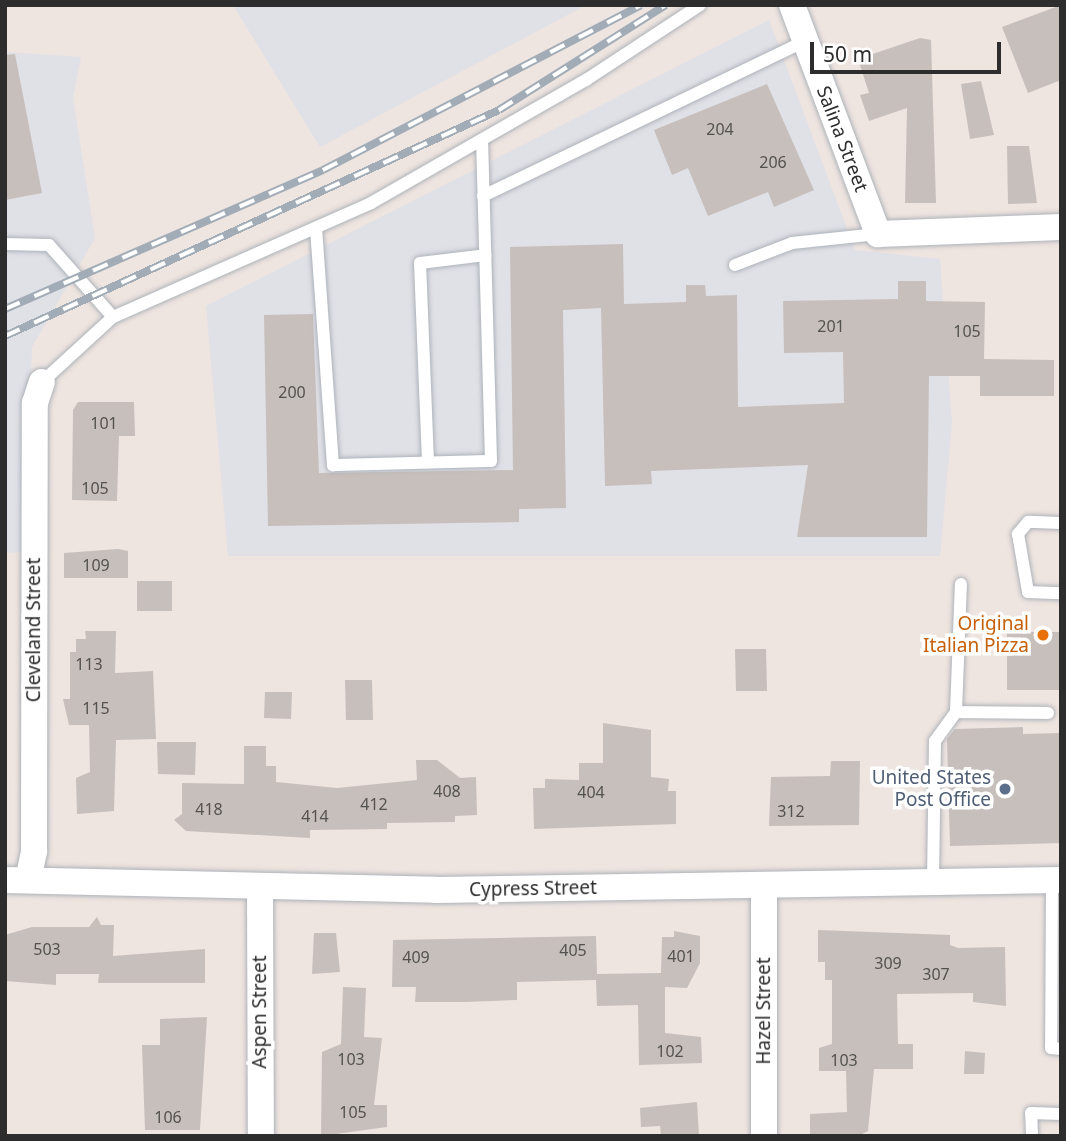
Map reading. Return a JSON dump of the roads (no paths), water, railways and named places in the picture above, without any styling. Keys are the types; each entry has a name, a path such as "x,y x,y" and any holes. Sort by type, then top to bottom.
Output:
{"street":[{"name":"Salina Street","path":"792,5 878,234"},
{"path":"878,234 1061,227"},
{"name":"Cleveland Street","path":"17,880 35,403 42,382"},
{"name":"Cypress Street","path":"17,880 260,887 764,886 1056,880"},
{"name":"Hazel Street","path":"764,886 764,1136"},
{"name":"Aspen Street","path":"260,887 261,1136"}],"lane":[{"path":"42,382 113,317 316,228 482,141 700,5"},
{"path":"483,196 805,41"},
{"path":"316,228 333,465 491,461 482,141"},
{"path":"735,265 792,243 878,234"},
{"path":"5,244 49,245 113,317"},
{"path":"428,462 420,263 486,254"},
{"path":"1061,523 1028,522 1018,534 1028,592 1061,593"},
{"path":"933,882 935,741 957,712 961,584"},
{"path":"957,712 1048,713"},
{"path":"1056,880 1051,1048 1061,1049"},
{"path":"1032,1136 1031,1113 1061,1114"}],"railway":[{"path":"5,309 323,170 641,5"},
{"path":"5,336 499,110 666,5"}],"place":[{"name":"Original Italian Pizza","path":"1043,635"},
{"name":"United States Post Office","path":"1005,789"}]}
